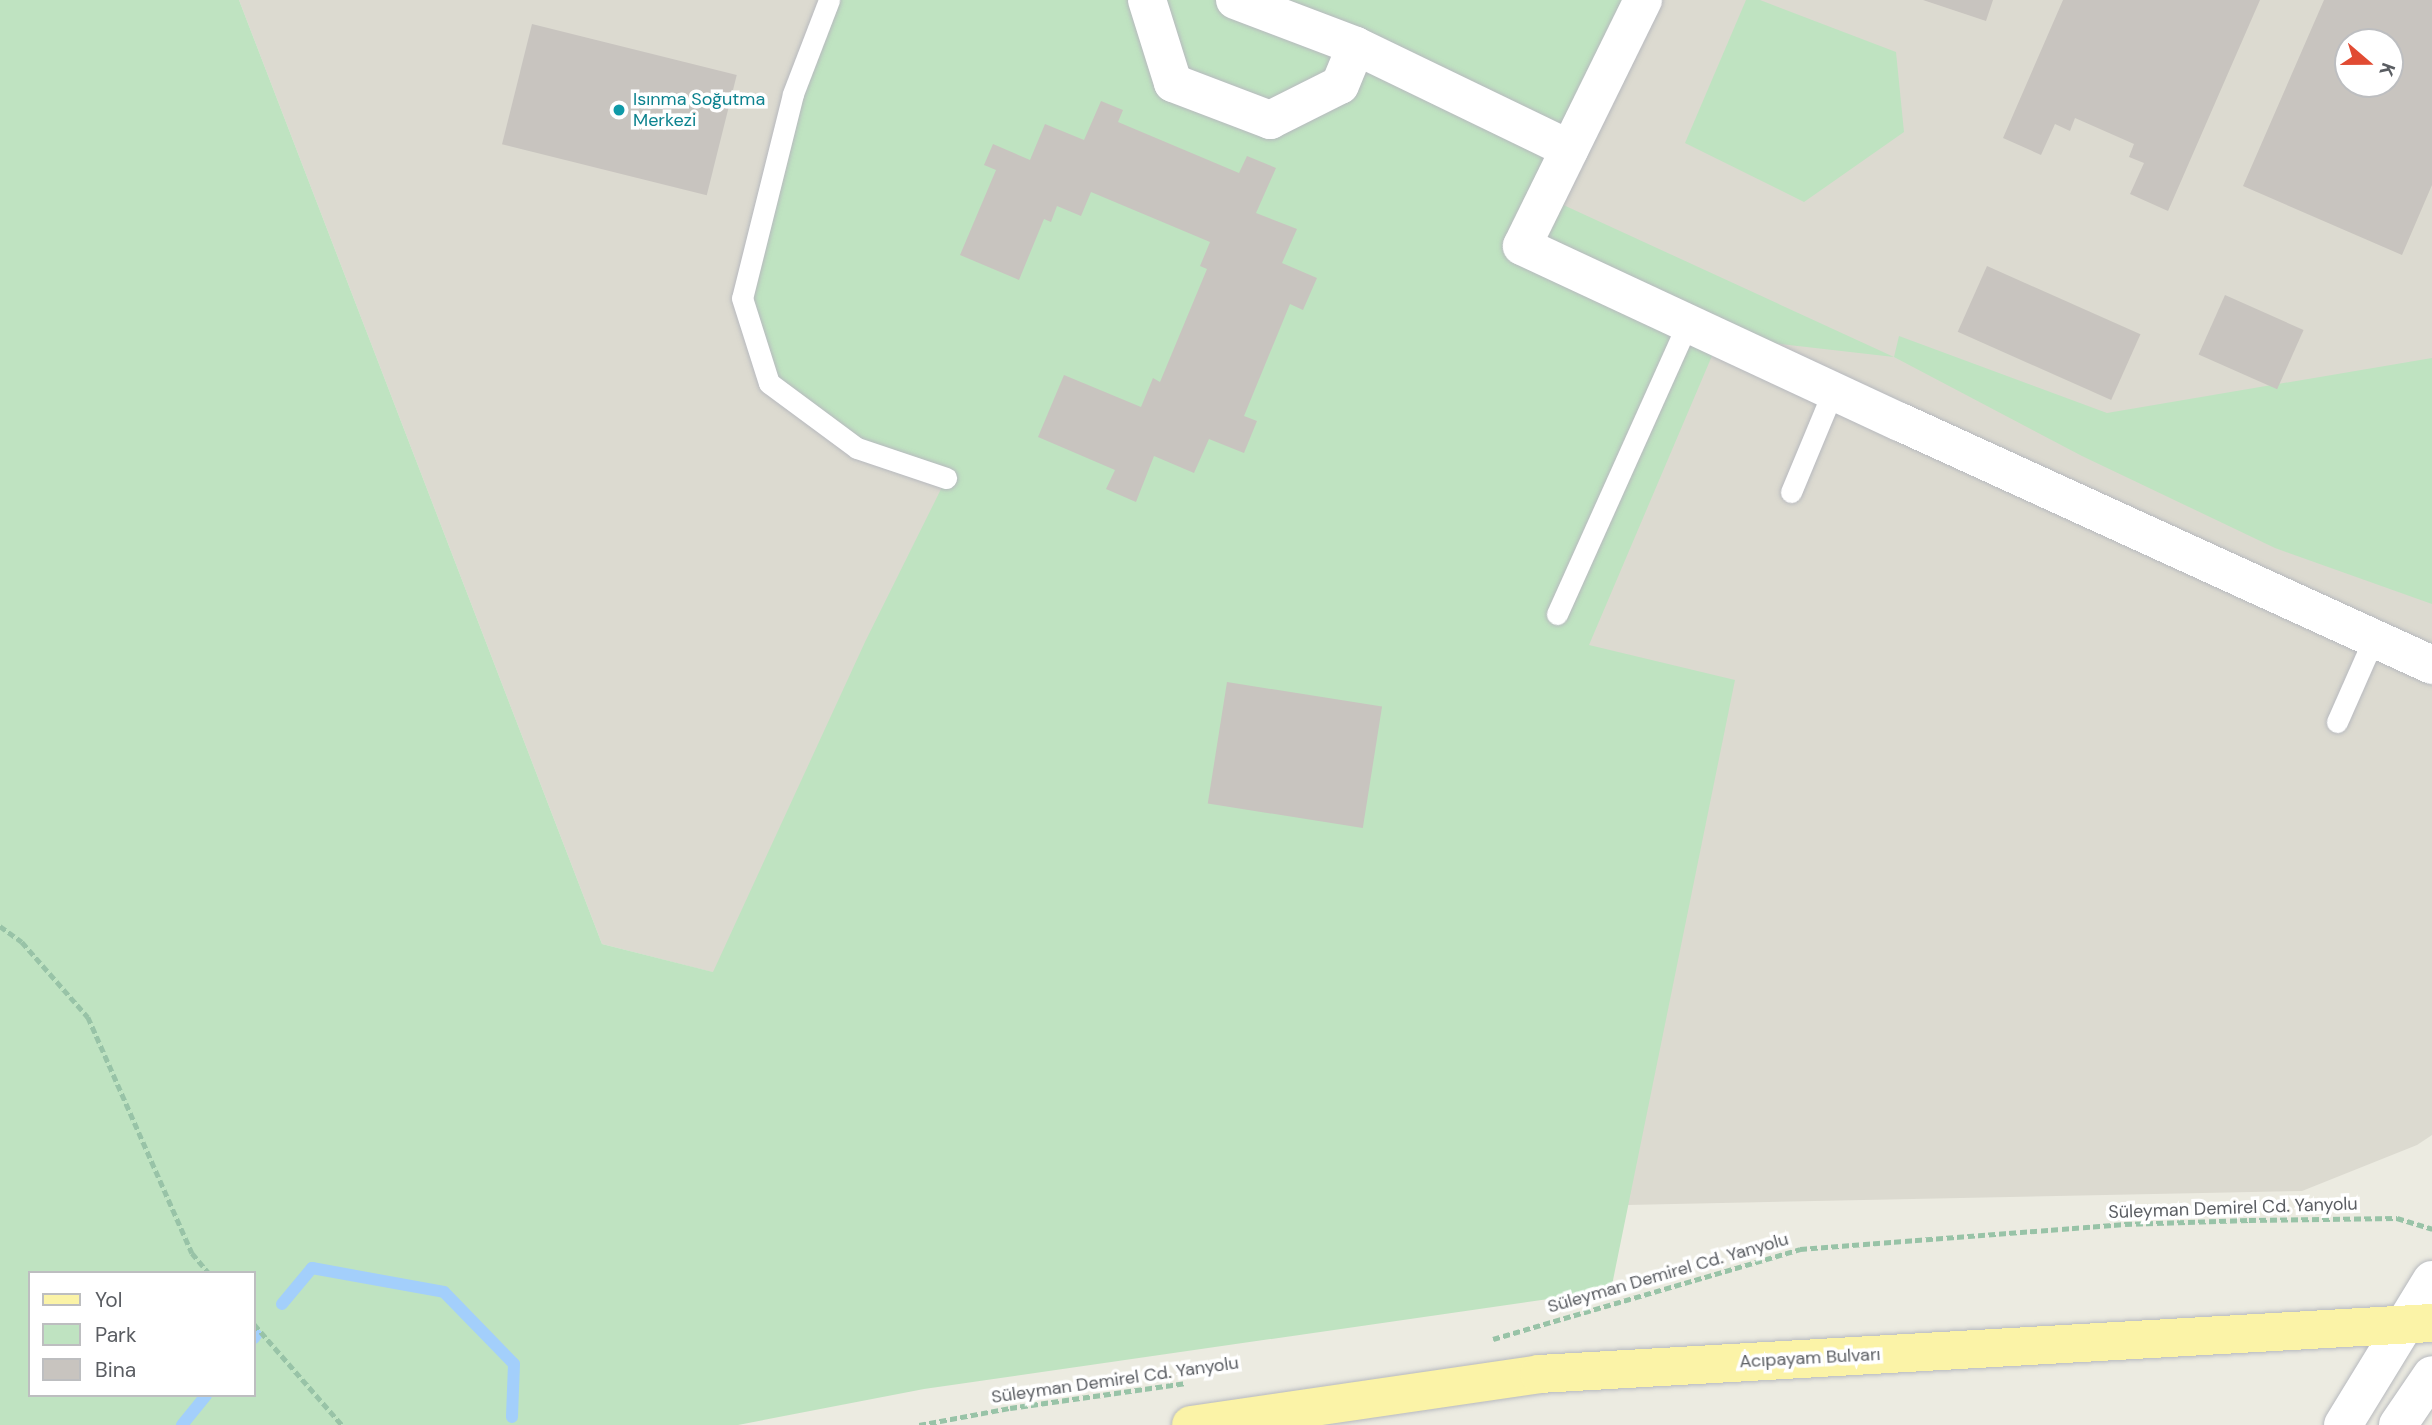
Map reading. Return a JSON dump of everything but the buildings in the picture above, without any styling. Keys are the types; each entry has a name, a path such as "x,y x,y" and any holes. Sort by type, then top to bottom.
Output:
{"main road":[{"name":"Acıpayam Bulvarı","path":"1191,1425 1539,1374 2418,1323"}],"street":[{"path":"1147,0 1173,83 1270,120 1339,85 1356,46"},
{"path":"1235,0 1356,46 1569,149"},
{"path":"1633,3 1569,149 1522,246 2432,664"},
{"path":"2343,1425 2418,1323 2432,1280"},
{"path":"2398,1425 2432,1375"}],"lane":[{"path":"829,0 793,94 742,298 769,383 857,448 946,478"},
{"path":"1558,614 1688,322"},
{"path":"1791,492 1833,391"},
{"path":"2337,722 2374,638"}],"path":[{"path":"0,926 22,942 89,1017 192,1253 207,1271"},
{"name":"Süleyman Demirel Cd. Yanyolu","path":"1484,1342 1800,1249 2125,1224 2236,1220 2397,1218 2432,1229"},
{"path":"256,1326 342,1425"},
{"name":"Süleyman Demirel Cd. Yanyolu","path":"919,1425 1010,1408 1199,1381"}],"shaded area":[{"path":"239,0 2432,0 2432,1135 2417,1145 2302,1191 1627,1205 602,944"}],"green space":[{"path":"0,0 239,0 602,944 713,972 865,642 946,479 857,448 769,383 742,298 829,0 1643,0 1546,197 1894,357 1720,337 1589,645 1735,680 1611,1290 924,1389 738,1425 0,1425"},
{"path":"1746,0 1760,0 1896,52 1904,132 1804,202 1685,143"},
{"path":"1899,336 2107,413 2432,358 2432,604 2275,548 2082,456 1894,357"}],"waterway":[{"path":"282,1304 312,1268 444,1292 514,1364 512,1417"},
{"path":"182,1425 204,1397"}],"place":[{"name":"Isınma Soğutma Merkezi","path":"619,110"}]}
